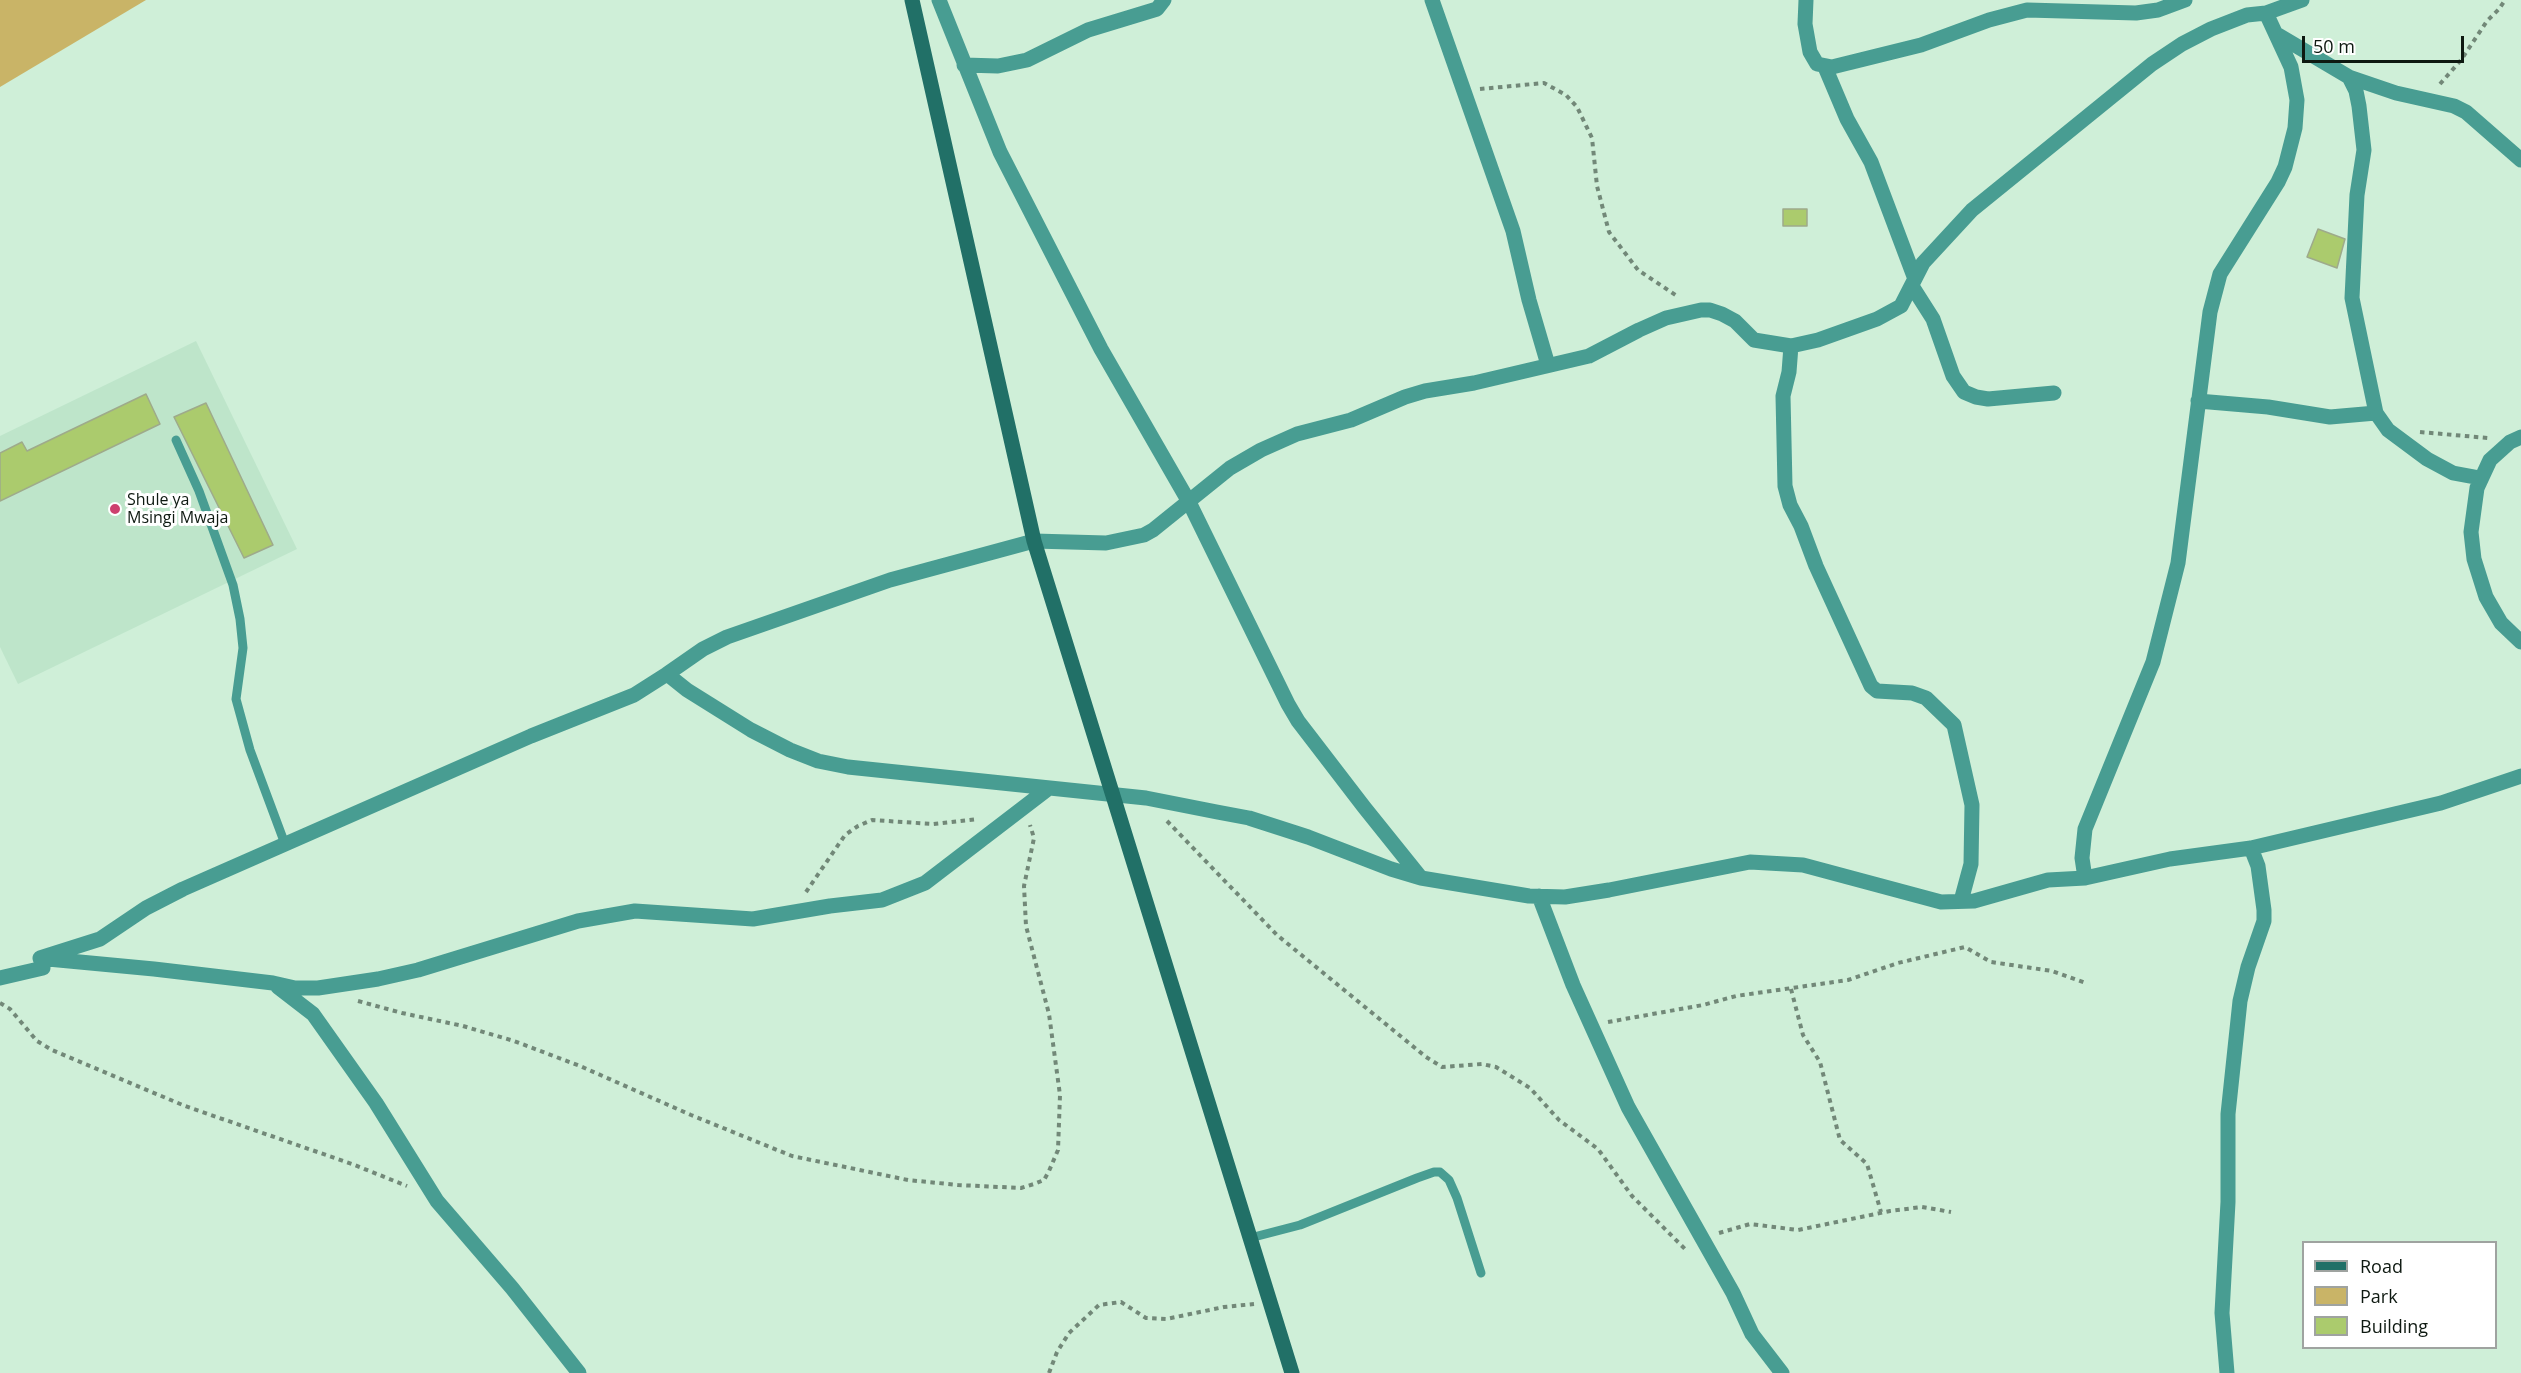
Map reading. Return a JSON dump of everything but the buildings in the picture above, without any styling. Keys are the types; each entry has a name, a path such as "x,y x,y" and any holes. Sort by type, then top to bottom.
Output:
{"main road":[{"path":"912,0 1034,541 1292,1373"}],"street":[{"path":"939,0 963,65 1000,152 1101,349 1190,502 1298,721 1421,878"},
{"path":"963,65 998,66 1027,60 1088,30 1157,9 1164,0"},
{"path":"1432,0 1513,231 1529,300 1548,365"},
{"path":"1806,0 1805,24 1808,46 1817,64 1825,67 1921,45 1989,20 2027,10 2136,13 2158,10 2184,0"},
{"path":"40,958 100,939 146,908 183,889 531,736 634,695 703,649 751,627 890,580 1034,541 1061,540 1094,544 1125,540 1153,530 1230,468 1261,450 1297,434 1351,420 1425,391 1474,383 1589,356 1666,318 1701,310 1722,314 1735,321 1754,340 1791,346 1818,340 1890,314 1901,306 1923,263 1972,210 2152,64 2211,28 2257,9 2302,0"},
{"path":"2085,878 2082,858 2085,829 2152,662 2178,563 2210,312 2220,274 2278,182 2285,167 2295,129 2297,100 2291,67 2278,35 2257,9"},
{"path":"2278,35 2349,77 2396,93 2454,106 2466,112 2521,160"},
{"path":"1825,67 1847,118 1871,162 1914,282 1933,319 1953,376 1964,392 1988,399 2055,393"},
{"path":"2349,77 2356,91 2364,150 2357,195 2352,298 2376,413 2388,430 2427,459 2453,473 2480,478"},
{"path":"1791,346 1789,372 1783,396 1787,498 1871,686 1877,690 1912,693 1926,698 1954,725 1970,791 1972,818 1971,864 1961,901"},
{"path":"2198,401 2268,406 2330,417 2376,413"},
{"path":"2517,439 2490,460 2480,478 2474,499 2471,532 2480,583 2501,623 2521,642"},
{"path":"667,675 751,730 818,761 860,769 1146,798 1249,818 1421,878 1476,889 1539,896 1565,897 1609,890 1750,862 1803,865 1941,902 1974,901 2048,880 2085,878 2169,859 2230,853 2441,803 2521,776"},
{"path":"40,958 273,983 295,988 318,988 378,979 457,959 578,921 635,911 753,919 882,900 925,883 1049,788"},
{"path":"2227,1373 2222,1313 2228,1202 2227,1136 2230,1091 2240,1001 2248,967 2264,921 2265,910 2258,866 2251,848"},
{"path":"1539,896 1590,1025 1628,1107 1752,1334 1782,1373"},
{"path":"0,978 43,968 40,958"},
{"path":"273,983 313,1014 376,1103 433,1196 512,1288 579,1373"}],"lane":[{"path":"177,440 199,491 233,585 243,648 236,699 254,760 285,844"},
{"path":"1250,1238 1300,1225 1417,1178 1440,1172 1449,1180 1481,1273"}],"path":[{"path":"2426,99 2461,60 2487,21 2505,0"},
{"path":"1463,92 1544,83 1566,95 1581,115 1592,138 1597,186 1609,232 1638,270 1701,310"},
{"path":"2398,438 2419,432 2517,439"},
{"path":"1146,798 1237,897 1277,935 1426,1057 1442,1066 1456,1068 1482,1064 1496,1067 1530,1088 1559,1120 1598,1149 1632,1196 1693,1256"},
{"path":"355,1000 514,1041 580,1066 792,1156 908,1180 1021,1188 1044,1179 1058,1149 1060,1095 1049,1014 1026,926 1024,886 1034,838 1017,812 933,824 872,820 858,826 845,835 787,914"},
{"path":"1590,1025 1703,1005 1736,996 1848,980 1898,963 1965,947 1990,962 2052,971 2086,983"},
{"path":"1791,989 1803,1035 1820,1062 1840,1140 1867,1164 1881,1212"},
{"path":"0,1003 10,1009 37,1041 52,1050 185,1106 352,1164 433,1196"},
{"path":"1698,1233 1714,1234 1750,1224 1798,1230 1881,1212 1922,1208 1951,1212"},
{"path":"1049,1373 1057,1352 1070,1333 1099,1305 1121,1302 1146,1318 1166,1319 1224,1307 1270,1303"}],"shaded area":[{"path":"196,341 297,549 18,684 0,647 0,436"}],"green space":[{"path":"0,0 146,0 0,87"}],"place":[{"name":"Shule ya Msingi Mwaja","path":"115,509"}]}
